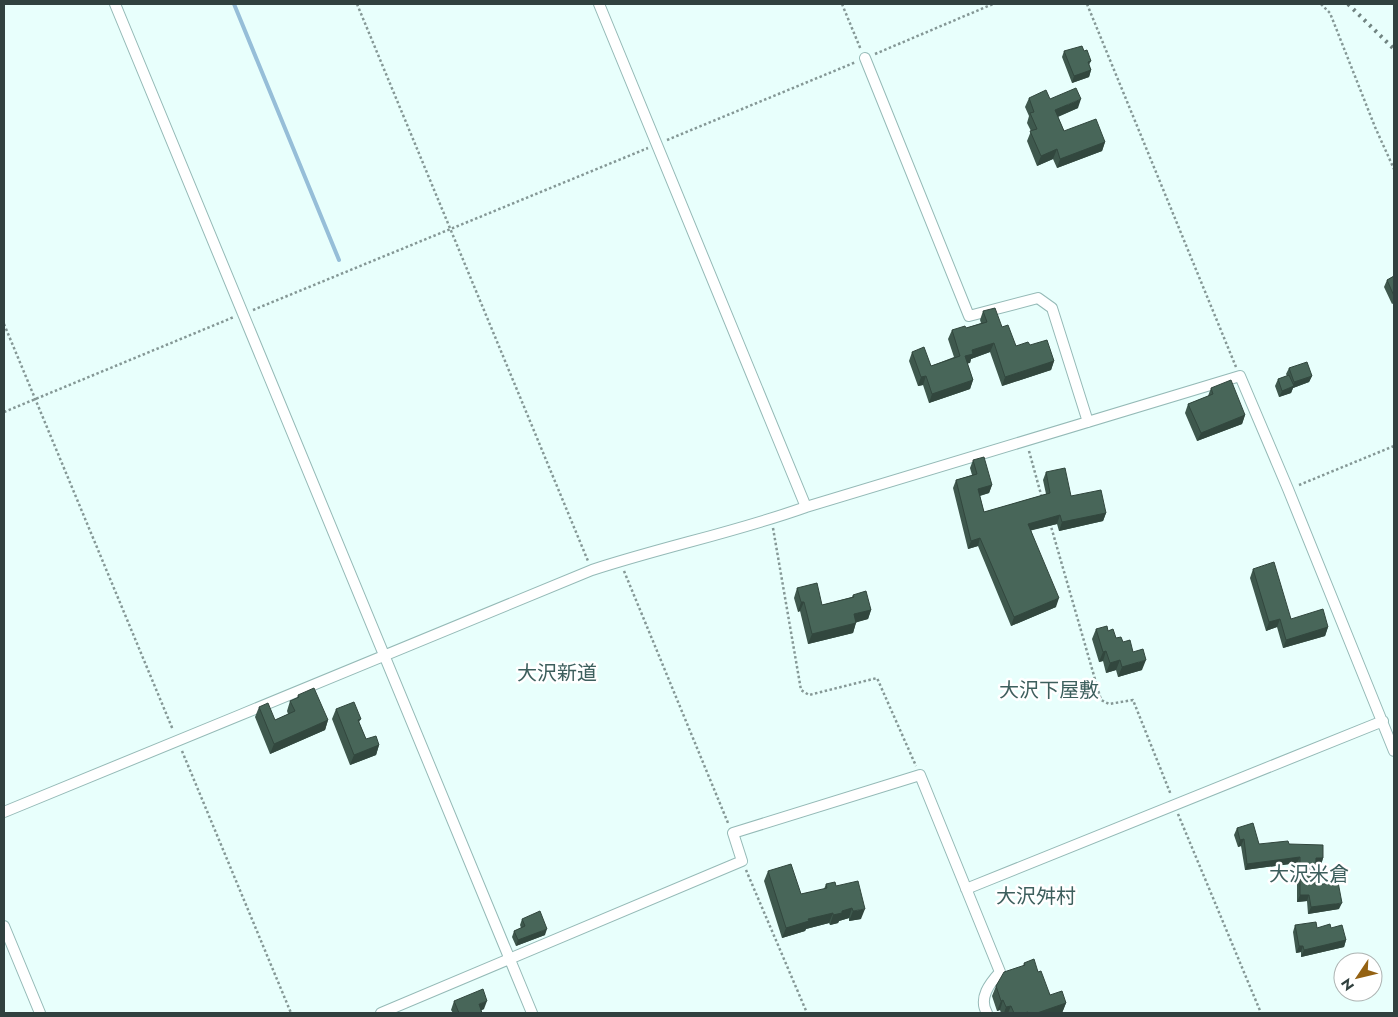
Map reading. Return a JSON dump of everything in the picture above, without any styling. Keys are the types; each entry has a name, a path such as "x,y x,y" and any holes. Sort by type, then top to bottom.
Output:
{"street":[{"path":"115,4 532,1013"},
{"path":"599,4 806,507"},
{"path":"865,58 970,316 1038,298 1052,308 1088,422"},
{"path":"4,812 592,570 772,519 806,507 1240,376 1394,751"},
{"path":"966,889 1382,721"},
{"path":"381,1013 742,861 733,833 920,775 1000,972 990,982 984,995 984,1009 987,1013"},
{"path":"4,926 40,1013"}],"path":[{"path":"357,4 592,570"},
{"path":"842,4 865,58"},
{"path":"4,412 993,4"},
{"path":"1087,4 1240,376"},
{"path":"1321,4 1330,13 1375,127 1394,169"},
{"path":"4,324 290,1013"},
{"path":"1026,441 1044,503"},
{"path":"1288,489 1394,446"},
{"path":"772,519 801,690 809,694 877,678 920,775"},
{"path":"1049,520 1101,700 1109,704 1133,700 1261,1013"},
{"path":"620,561 733,833"},
{"path":"742,861 807,1013"}],"building":[{"path":"1082,46 1084,51 1087,50 1091,61 1088,62 1091,70 1074,76 1064,51"},
{"path":"1076,88 1081,99 1055,110 1064,131 1096,119 1105,142 1060,159 1057,149 1041,156 1030,131 1037,129 1030,113 1034,112 1029,98 1046,90 1050,99"},
{"path":"1394,276 1394,296 1387,280"},
{"path":"995,308 1002,327 1008,325 1016,346 1028,342 1030,345 1047,340 1054,361 1005,377 994,343 972,350 973,354 965,356 973,380 932,394 926,376 921,377 912,352 924,347 931,366 960,356 952,330 987,322 983,311"},
{"path":"1307,362 1312,376 1294,382 1289,368"},
{"path":"1289,375 1294,386 1282,391 1278,379"},
{"path":"1231,380 1245,415 1201,433 1188,404 1213,394 1211,388"},
{"path":"984,457 992,485 978,489 984,512 1050,493 1046,472 1065,468 1071,496 1101,490 1106,513 1062,522 1060,515 1028,524 1059,598 1014,617 980,538 971,541 956,480 977,474 973,460"},
{"path":"1274,562 1291,619 1323,609 1328,627 1286,640 1280,619 1269,622 1253,569"},
{"path":"817,583 822,605 854,597 853,595 866,591 871,610 854,614 856,623 812,634 804,602 801,602 797,588"},
{"path":"1107,626 1108,631 1113,629 1116,638 1121,637 1123,642 1130,640 1133,652 1143,649 1146,660 1122,667 1120,660 1110,663 1106,651 1103,652 1096,629"},
{"path":"314,688 328,720 274,744 259,707 268,703 275,720 295,711 290,701"},
{"path":"354,702 361,719 358,720 366,739 376,736 379,745 354,755 336,709"},
{"path":"1253,823 1259,844 1288,841 1289,844 1323,845 1323,858 1316,858 1315,885 1338,882 1342,903 1311,907 1309,895 1300,895 1300,857 1247,864 1244,839 1240,840 1237,828"},
{"path":"791,864 801,894 827,888 826,884 835,882 836,886 858,881 865,909 853,911 852,908 842,911 842,913 833,915 833,913 808,919 809,921 786,928 768,871"},
{"path":"540,911 547,929 518,940 514,931 525,926 522,919"},
{"path":"1316,922 1317,928 1330,924 1331,928 1342,925 1346,940 1304,950 1303,946 1299,946 1295,925"},
{"path":"1034,959 1038,972 1041,971 1050,995 1062,991 1066,1003 1037,1013 1014,1013 1011,1006 1006,1007 1003,1000 1001,1001 996,986 1004,972 1025,965 1024,963"},
{"path":"483,989 487,1001 479,1004 482,1013 459,1013 454,1001"}],"waterway":[{"path":"234,4 339,260"}],"railway":[{"path":"1348,4 1394,49"}],"district":[{"name":"大沢新道","path":"557,673"},
{"name":"大沢下屋敷","path":"1049,690"},
{"name":"大沢米倉","path":"1309,874"},
{"name":"大沢舛村","path":"1036,896"}]}
